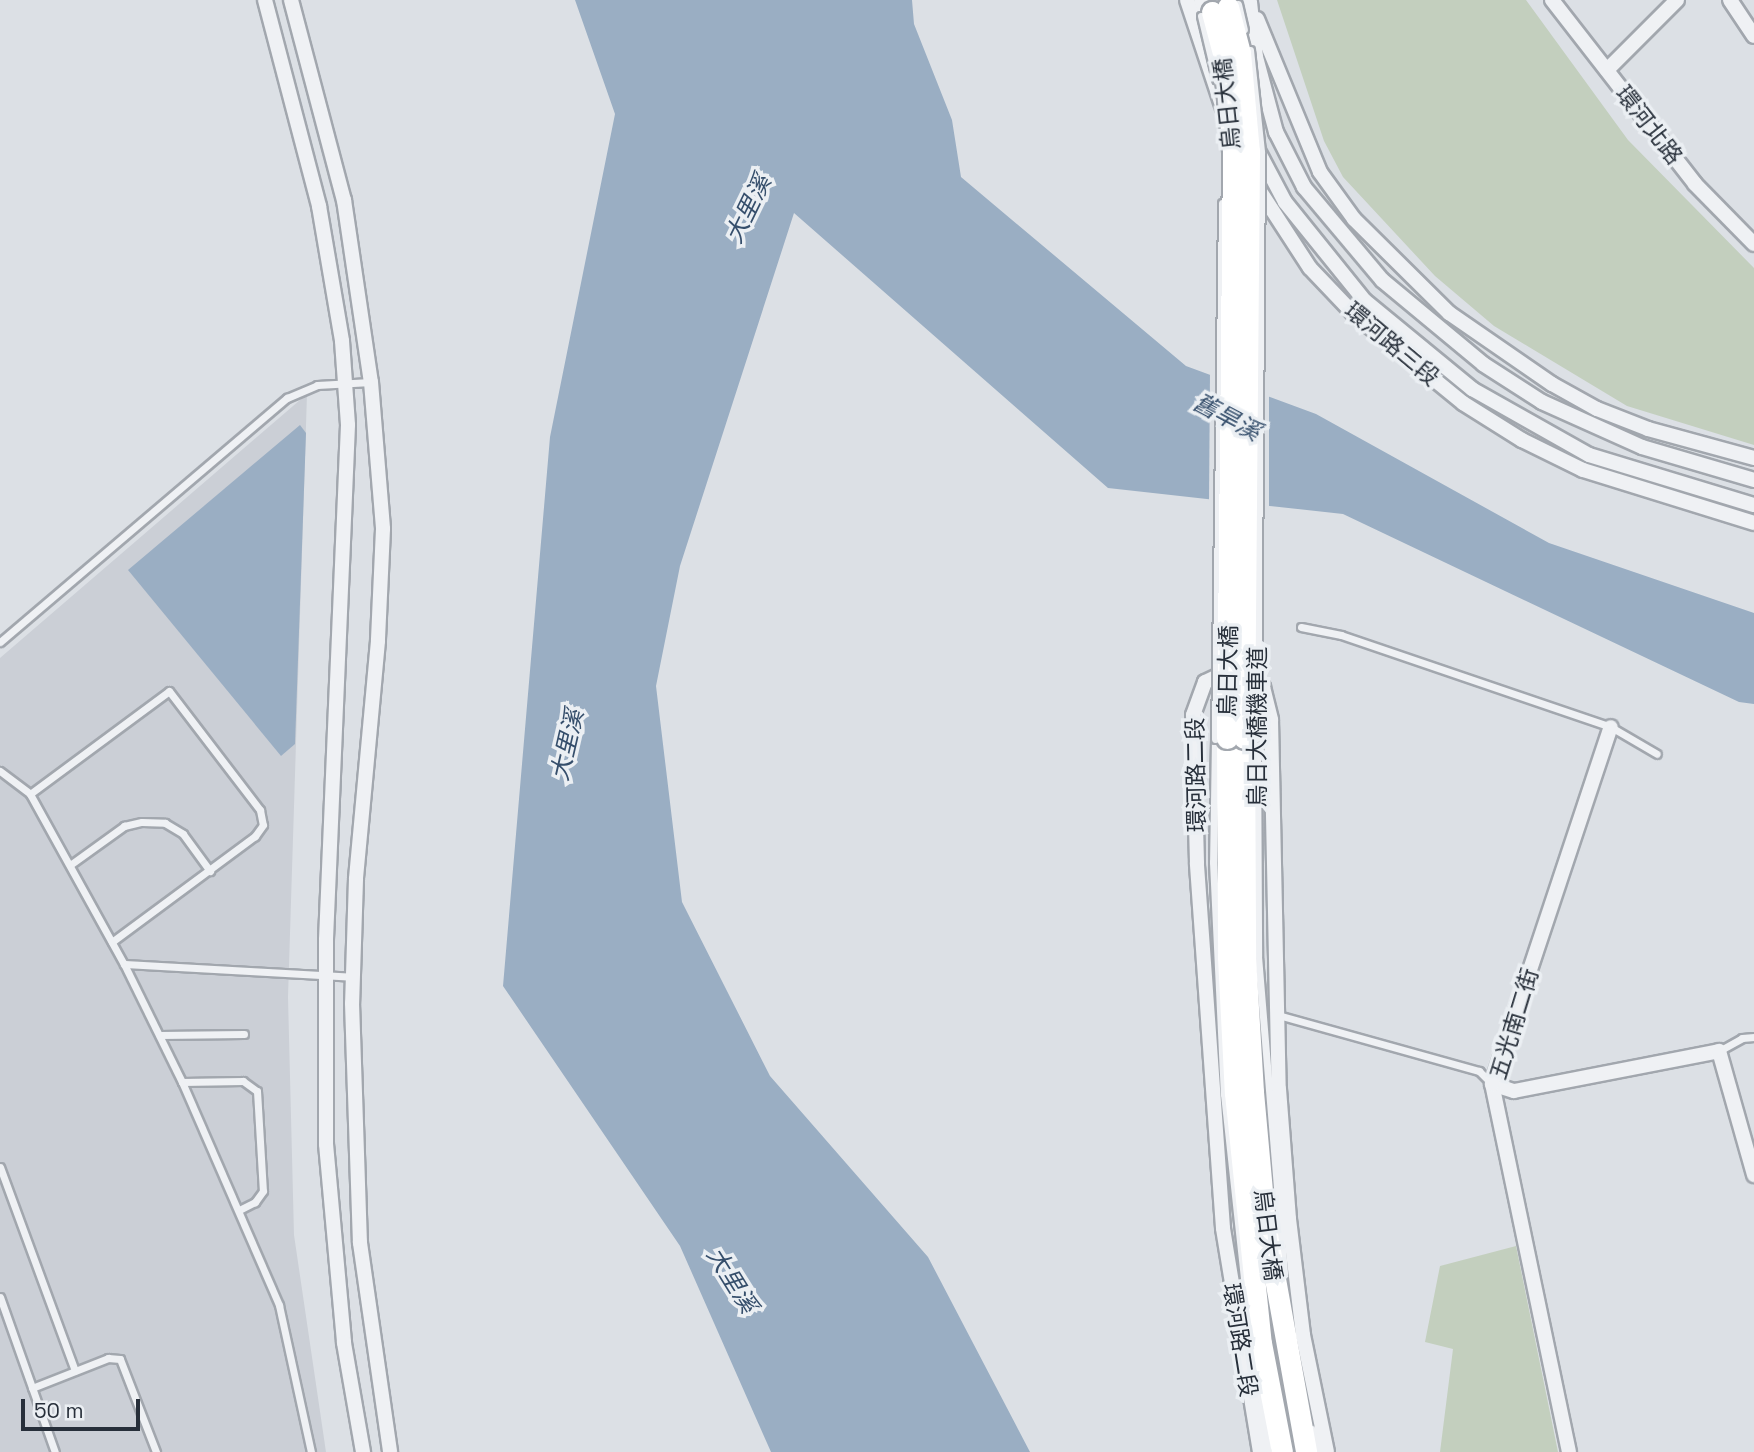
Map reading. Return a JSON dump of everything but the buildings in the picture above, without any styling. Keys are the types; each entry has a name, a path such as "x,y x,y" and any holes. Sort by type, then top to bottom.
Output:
{"street":[{"path":"265,0 319,206 345,384 346,480 325,976 326,1144 333,1244 363,1452"},
{"path":"290,0 344,200 371,382 383,529 382,584 356,879 353,977 354,1142 360,1243 390,1452"},
{"name":"環河路三段","path":"1187,0 1242,158 1271,214 1310,268 1353,313 1463,402 1522,440 1636,489 1754,523"},
{"name":"環河路三段","path":"1198,0 1232,93 1285,202 1365,301 1472,389 1527,424 1589,455 1754,505"},
{"name":"烏日大橋","path":"1208,0 1224,57 1233,150 1235,862 1272,1341"},
{"name":"烏日大橋","path":"1225,0 1240,53 1249,151 1235,862"},
{"name":"環河北路","path":"1552,0 1695,184 1754,244"},
{"path":"1607,70 1677,0"},
{"path":"1730,0 1754,36"},
{"path":"1245,1 1320,173 1354,219 1440,305 1494,346 1597,409 1648,429 1754,458"},
{"name":"環河路三段","path":"1245,1 1256,57 1276,132 1304,187 1382,280 1483,364 1542,402 1642,447 1754,480"},
{"name":"環河路二段","path":"1260,1452 1223,1228 1210,1098 1197,849 1193,715 1205,682 1233,669 1251,674 1263,687 1271,720 1277,1014 1289,1219 1303,1335 1327,1452"},
{"name":"五光南二街","path":"1569,1452 1492,1084 1611,727"},
{"path":"1492,1084 1514,1091 1719,1051 1754,1175"},
{"name":"環河路二段","path":"1272,1341 1282,1452"},
{"name":"環河路二段","path":"1272,1341 1306,1452"}],"lane":[{"name":"烏日大橋機車道","path":"1198,0 1213,60 1223,150 1235,862 1235,1227 1268,1452"},
{"name":"烏日大橋機車道","path":"1245,1 1261,152 1235,862 1258,956 1278,1222 1295,1349 1319,1452"},
{"path":"0,642 287,398 301,389 371,382"},
{"path":"1301,627 1341,635 1611,727 1657,754"},
{"path":"30,794 169,691 263,818 255,836 112,942"},
{"path":"0,771 30,794 124,964 182,1082 284,1318 311,1452"},
{"path":"70,865 124,826 142,822 174,828 211,871"},
{"path":"124,964 353,977"},
{"path":"1277,1014 1479,1071 1492,1084"},
{"path":"160,1035 244,1034"},
{"path":"1719,1051 1742,1038 1754,1037"},
{"path":"182,1082 243,1081 257,1091 262,1191 255,1202 239,1210"},
{"path":"0,1167 75,1371"},
{"path":"0,1297 55,1452"},
{"path":"32,1388 108,1358 120,1359 156,1452"}],"shaded area":[{"path":"307,394 288,997 294,1235 326,1452 0,1452 0,658"}],"green space":[{"path":"1277,0 1526,0 1628,140 1754,268 1754,445 1627,406 1494,326 1435,276 1343,177 1324,141"},
{"path":"1516,1246 1558,1452 1440,1452 1453,1349 1425,1342 1440,1266"}],"water":[{"path":"575,0 912,0 914,24 952,120 961,177 1186,366 1316,414 1549,543 1754,613 1754,704 1739,702 1343,514 1108,488 794,213 680,566 656,686 682,902 770,1076 928,1257 1030,1452 771,1452 680,1246 503,986 550,437 615,114"},
{"path":"300,425 306,433 295,744 281,756 128,570"}],"pier":[{"path":"1210,371 1269,393 1269,509 1209,502"}],"water label":[{"name":"大里溪","path":"748,209"},
{"name":"舊旱溪","path":"1227,417"},
{"name":"大里溪","path":"567,745"},
{"name":"大里溪","path":"732,1280"}]}
